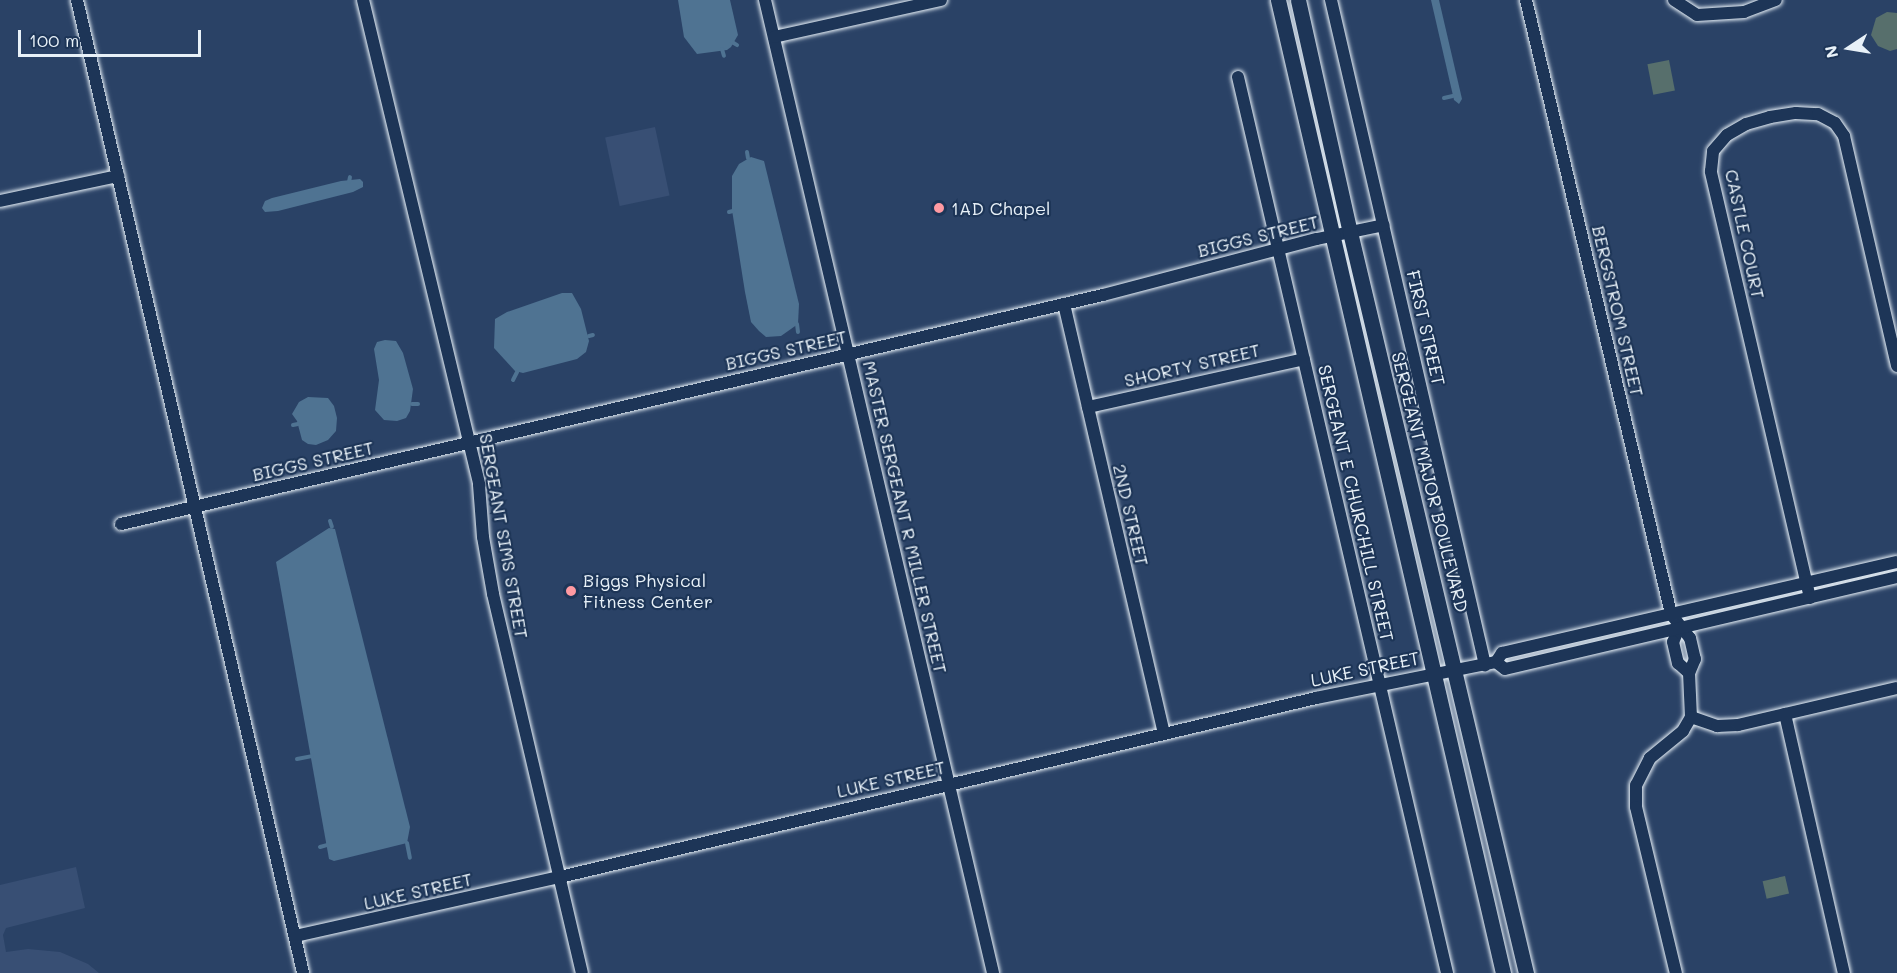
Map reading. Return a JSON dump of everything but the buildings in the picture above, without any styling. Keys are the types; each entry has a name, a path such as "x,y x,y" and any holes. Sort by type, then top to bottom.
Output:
{"street":[{"path":"76,0 303,973"},
{"name":"SERGEANT SIMS STREET","path":"363,0 479,485 483,537 493,594 582,973"},
{"name":"MASTER SERGEANT R MILLER STREET","path":"765,0 993,973"},
{"path":"774,37 940,0"},
{"path":"1278,0 1503,973"},
{"name":"SERGEANT MAJOR BOULEVARD","path":"1298,0 1350,232 1526,973"},
{"name":"FIRST STREET","path":"1331,0 1490,663"},
{"name":"BERGSTROM STREET","path":"1526,0 1671,614 1679,628 1690,638 1695,659 1689,673 1691,717"},
{"path":"1674,0 1697,15 1744,12 1776,0"},
{"name":"SERGEANT E CHURCHILL STREET","path":"1238,77 1447,973"},
{"name":"CASTLE COURT","path":"1810,597 1711,171 1713,151 1727,135 1746,124 1796,113 1818,114 1835,123 1844,136 1897,366"},
{"path":"0,201 118,176"},
{"name":"BIGGS STREET","path":"121,524 849,354 1384,225"},
{"name":"2ND STREET","path":"1064,303 1164,734"},
{"name":"SHORTY STREET","path":"1088,407 1304,359"},
{"name":"LUKE STREET","path":"295,936 560,877 1379,684 1490,663 1502,653 1897,562"},
{"name":"LUKE STREET","path":"1490,663 1505,669 1897,577"},
{"path":"1676,973 1636,807 1636,785 1650,758 1683,731 1691,717 1717,726 1738,725 1897,688"},
{"path":"1785,714 1844,973"}],"shaded area":[{"path":"678,0 730,0 738,35 731,47 727,50 697,54 684,37"},
{"path":"1431,0 1439,0 1462,99 1459,104 1454,100"},
{"path":"655,127 670,195 620,206 605,138"},
{"path":"751,157 764,161 799,304 798,324 781,336 766,337 751,322 745,292 732,210 732,176 739,164"},
{"path":"360,179 363,187 353,192 278,211 265,212 262,208 265,201 272,198 341,181"},
{"path":"562,293 572,293 581,309 589,341 586,352 577,359 523,373 515,371 494,348 495,319 507,312"},
{"path":"396,341 403,353 413,389 410,411 406,418 397,421 384,420 375,410 379,380 374,349 377,342"},
{"path":"308,397 328,398 334,406 337,418 336,431 328,440 316,445 302,440 297,421 292,414 299,402"},
{"path":"329,528 335,529 410,827 407,843 334,861 329,859 276,562"},
{"path":"76,867 85,908 6,928 3,935 6,952 28,949 60,952 88,964 99,973 0,973 0,885"}],"green space":[{"path":"1887,12 1897,13 1897,49 1890,51 1878,46 1871,35 1876,18"},
{"path":"1669,60 1675,90 1653,95 1647,64"},
{"path":"1785,876 1789,894 1767,899 1763,881"}],"waterway":[{"path":"732,42 737,45"},
{"path":"722,49 724,56"},
{"path":"1444,98 1453,96"},
{"path":"747,152 748,158"},
{"path":"349,182 350,177"},
{"path":"729,212 733,211"},
{"path":"797,324 798,332"},
{"path":"589,336 593,335"},
{"path":"513,380 517,372"},
{"path":"412,404 418,404"},
{"path":"293,425 298,424"},
{"path":"330,521 332,527"},
{"path":"297,759 312,756"},
{"path":"407,843 410,858"},
{"path":"320,847 327,845"}],"place":[{"name":"1AD Chapel","path":"939,208"},
{"name":"Biggs Physical Fitness Center","path":"571,591"}]}
